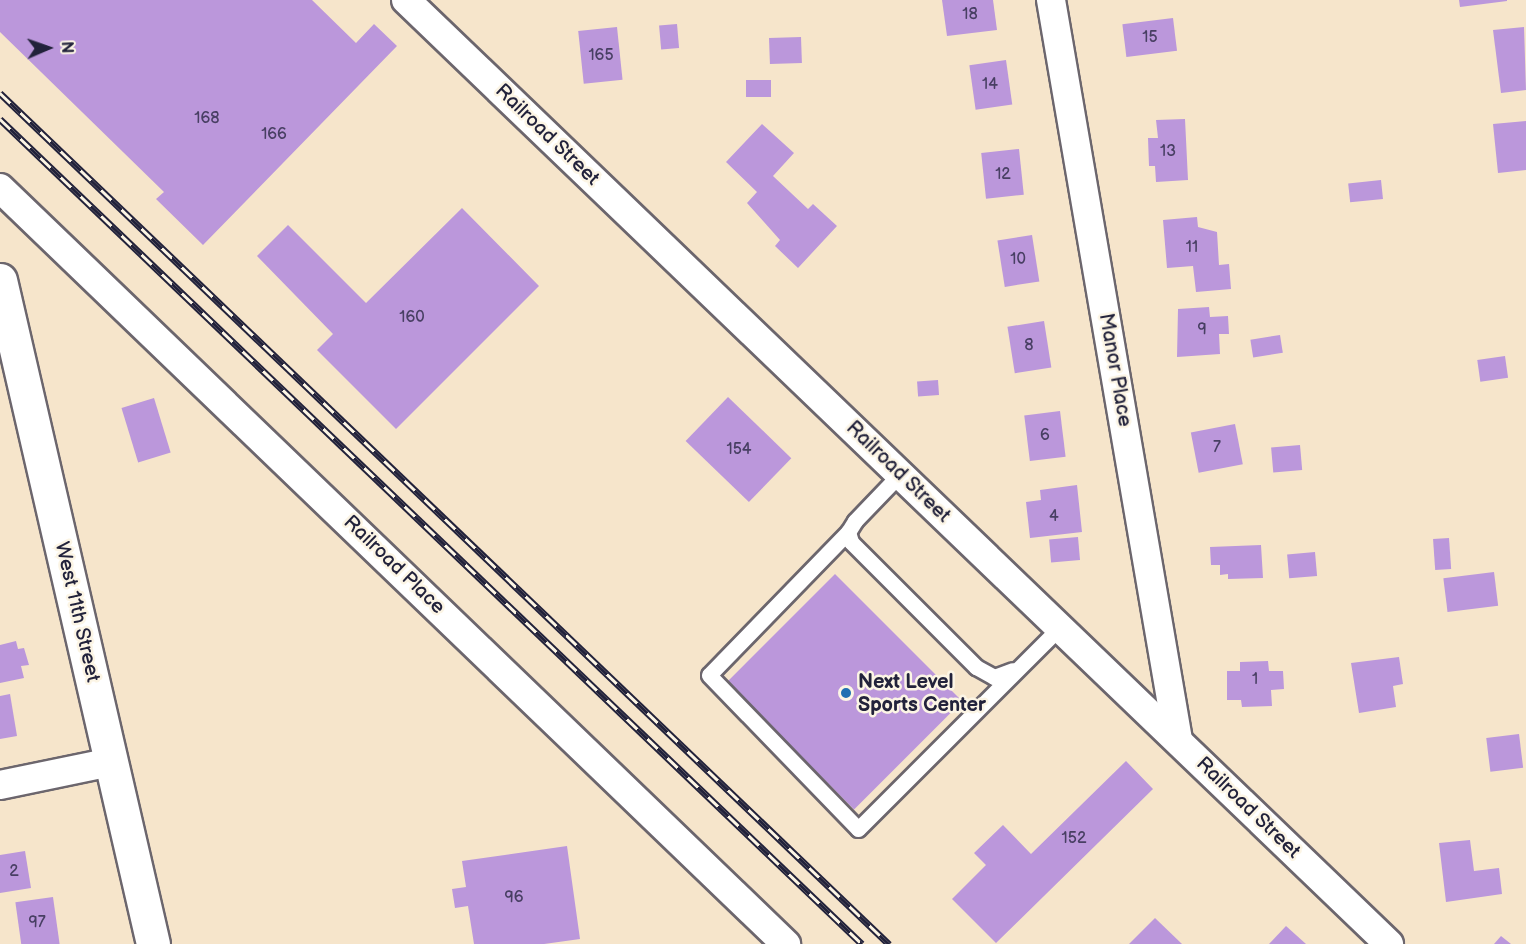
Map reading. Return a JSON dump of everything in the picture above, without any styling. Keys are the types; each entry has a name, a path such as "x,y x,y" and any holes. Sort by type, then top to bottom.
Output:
{"street":[{"name":"Railroad Street","path":"406,0 1389,944"},
{"name":"Manor Place","path":"1052,0 1178,740"},
{"name":"Railroad Place","path":"0,189 786,944"},
{"name":"West 11th Street","path":"1,291 153,944"},
{"path":"0,785 111,762"}],"lane":[{"path":"900,474 709,675 858,829 1015,669 1059,628"},
{"path":"852,526 851,542 976,667 994,677 1015,669"}],"building":[{"path":"0,0 312,0 356,43 374,24 397,46 203,245 156,199 164,192 0,32"},
{"path":"942,0 993,0 997,30 947,36"},
{"path":"1459,0 1507,0 1507,1 1460,7"},
{"path":"1173,18 1177,51 1126,57 1122,24"},
{"path":"677,24 679,48 661,49 659,26"},
{"path":"617,27 623,80 584,84 578,31"},
{"path":"1524,27 1526,90 1501,93 1493,30"},
{"path":"801,37 802,63 770,64 769,38"},
{"path":"1006,60 1012,105 976,110 969,65"},
{"path":"746,80 771,80 771,97 746,97"},
{"path":"1185,119 1188,180 1156,182 1155,166 1149,166 1148,138 1158,138 1156,120"},
{"path":"1526,121 1526,170 1498,173 1493,124"},
{"path":"762,124 794,153 773,176 808,209 813,204 837,226 798,268 775,246 780,240 747,203 757,192 726,162"},
{"path":"1019,149 1024,195 986,199 981,153"},
{"path":"1381,180 1383,199 1350,202 1348,183"},
{"path":"462,208 539,286 396,429 317,350 333,334 257,256 288,225 366,303"},
{"path":"1197,217 1198,227 1217,232 1219,265 1229,264 1231,289 1196,292 1193,266 1167,268 1163,220"},
{"path":"1032,235 1039,281 1005,287 997,240"},
{"path":"1209,307 1210,317 1228,316 1229,334 1219,334 1220,354 1177,357 1178,309"},
{"path":"1044,321 1051,367 1015,373 1007,327"},
{"path":"1280,335 1283,353 1253,357 1250,340"},
{"path":"1505,356 1508,378 1480,382 1477,360"},
{"path":"938,380 939,395 918,396 917,381"},
{"path":"728,397 791,458 749,502 686,441"},
{"path":"154,398 171,453 138,462 121,408"},
{"path":"1060,411 1066,457 1030,461 1024,415"},
{"path":"1235,424 1243,464 1199,473 1191,433"},
{"path":"1300,445 1302,470 1273,472 1271,448"},
{"path":"1077,485 1082,532 1030,538 1026,502 1041,500 1040,490"},
{"path":"1078,537 1080,560 1051,562 1049,540"},
{"path":"1449,538 1451,569 1435,570 1433,539"},
{"path":"1261,545 1263,578 1228,579 1228,574 1220,575 1220,565 1211,565 1210,547"},
{"path":"1315,552 1317,576 1289,578 1287,554"},
{"path":"1494,572 1498,606 1448,612 1443,578"},
{"path":"835,574 962,701 854,809 727,682"},
{"path":"16,641 18,649 24,648 29,665 21,666 24,678 0,683 0,645"},
{"path":"1399,657 1403,684 1393,686 1396,707 1359,713 1351,663"},
{"path":"1268,661 1269,671 1283,671 1284,689 1271,690 1272,706 1242,707 1241,700 1227,700 1227,671 1240,671 1240,662"},
{"path":"10,694 17,736 0,739 0,696"},
{"path":"1519,734 1523,768 1490,772 1486,738"},
{"path":"1126,761 1153,789 996,943 952,899 986,865 974,853 1003,825 1031,854"},
{"path":"1470,840 1474,871 1499,868 1502,894 1446,902 1439,843"},
{"path":"567,846 580,939 544,944 474,944 468,906 455,908 452,889 466,887 462,861"},
{"path":"25,851 31,888 0,893 0,855"},
{"path":"53,897 60,944 21,944 15,902"},
{"path":"1155,918 1182,944 1129,944"},
{"path":"1286,926 1306,944 1269,944"},
{"path":"1501,936 1511,944 1494,944"}],"railway":[{"path":"0,93 889,944"},
{"path":"0,119 862,944"}],"place":[{"name":"Next Level Sports Center","path":"846,693"}]}
